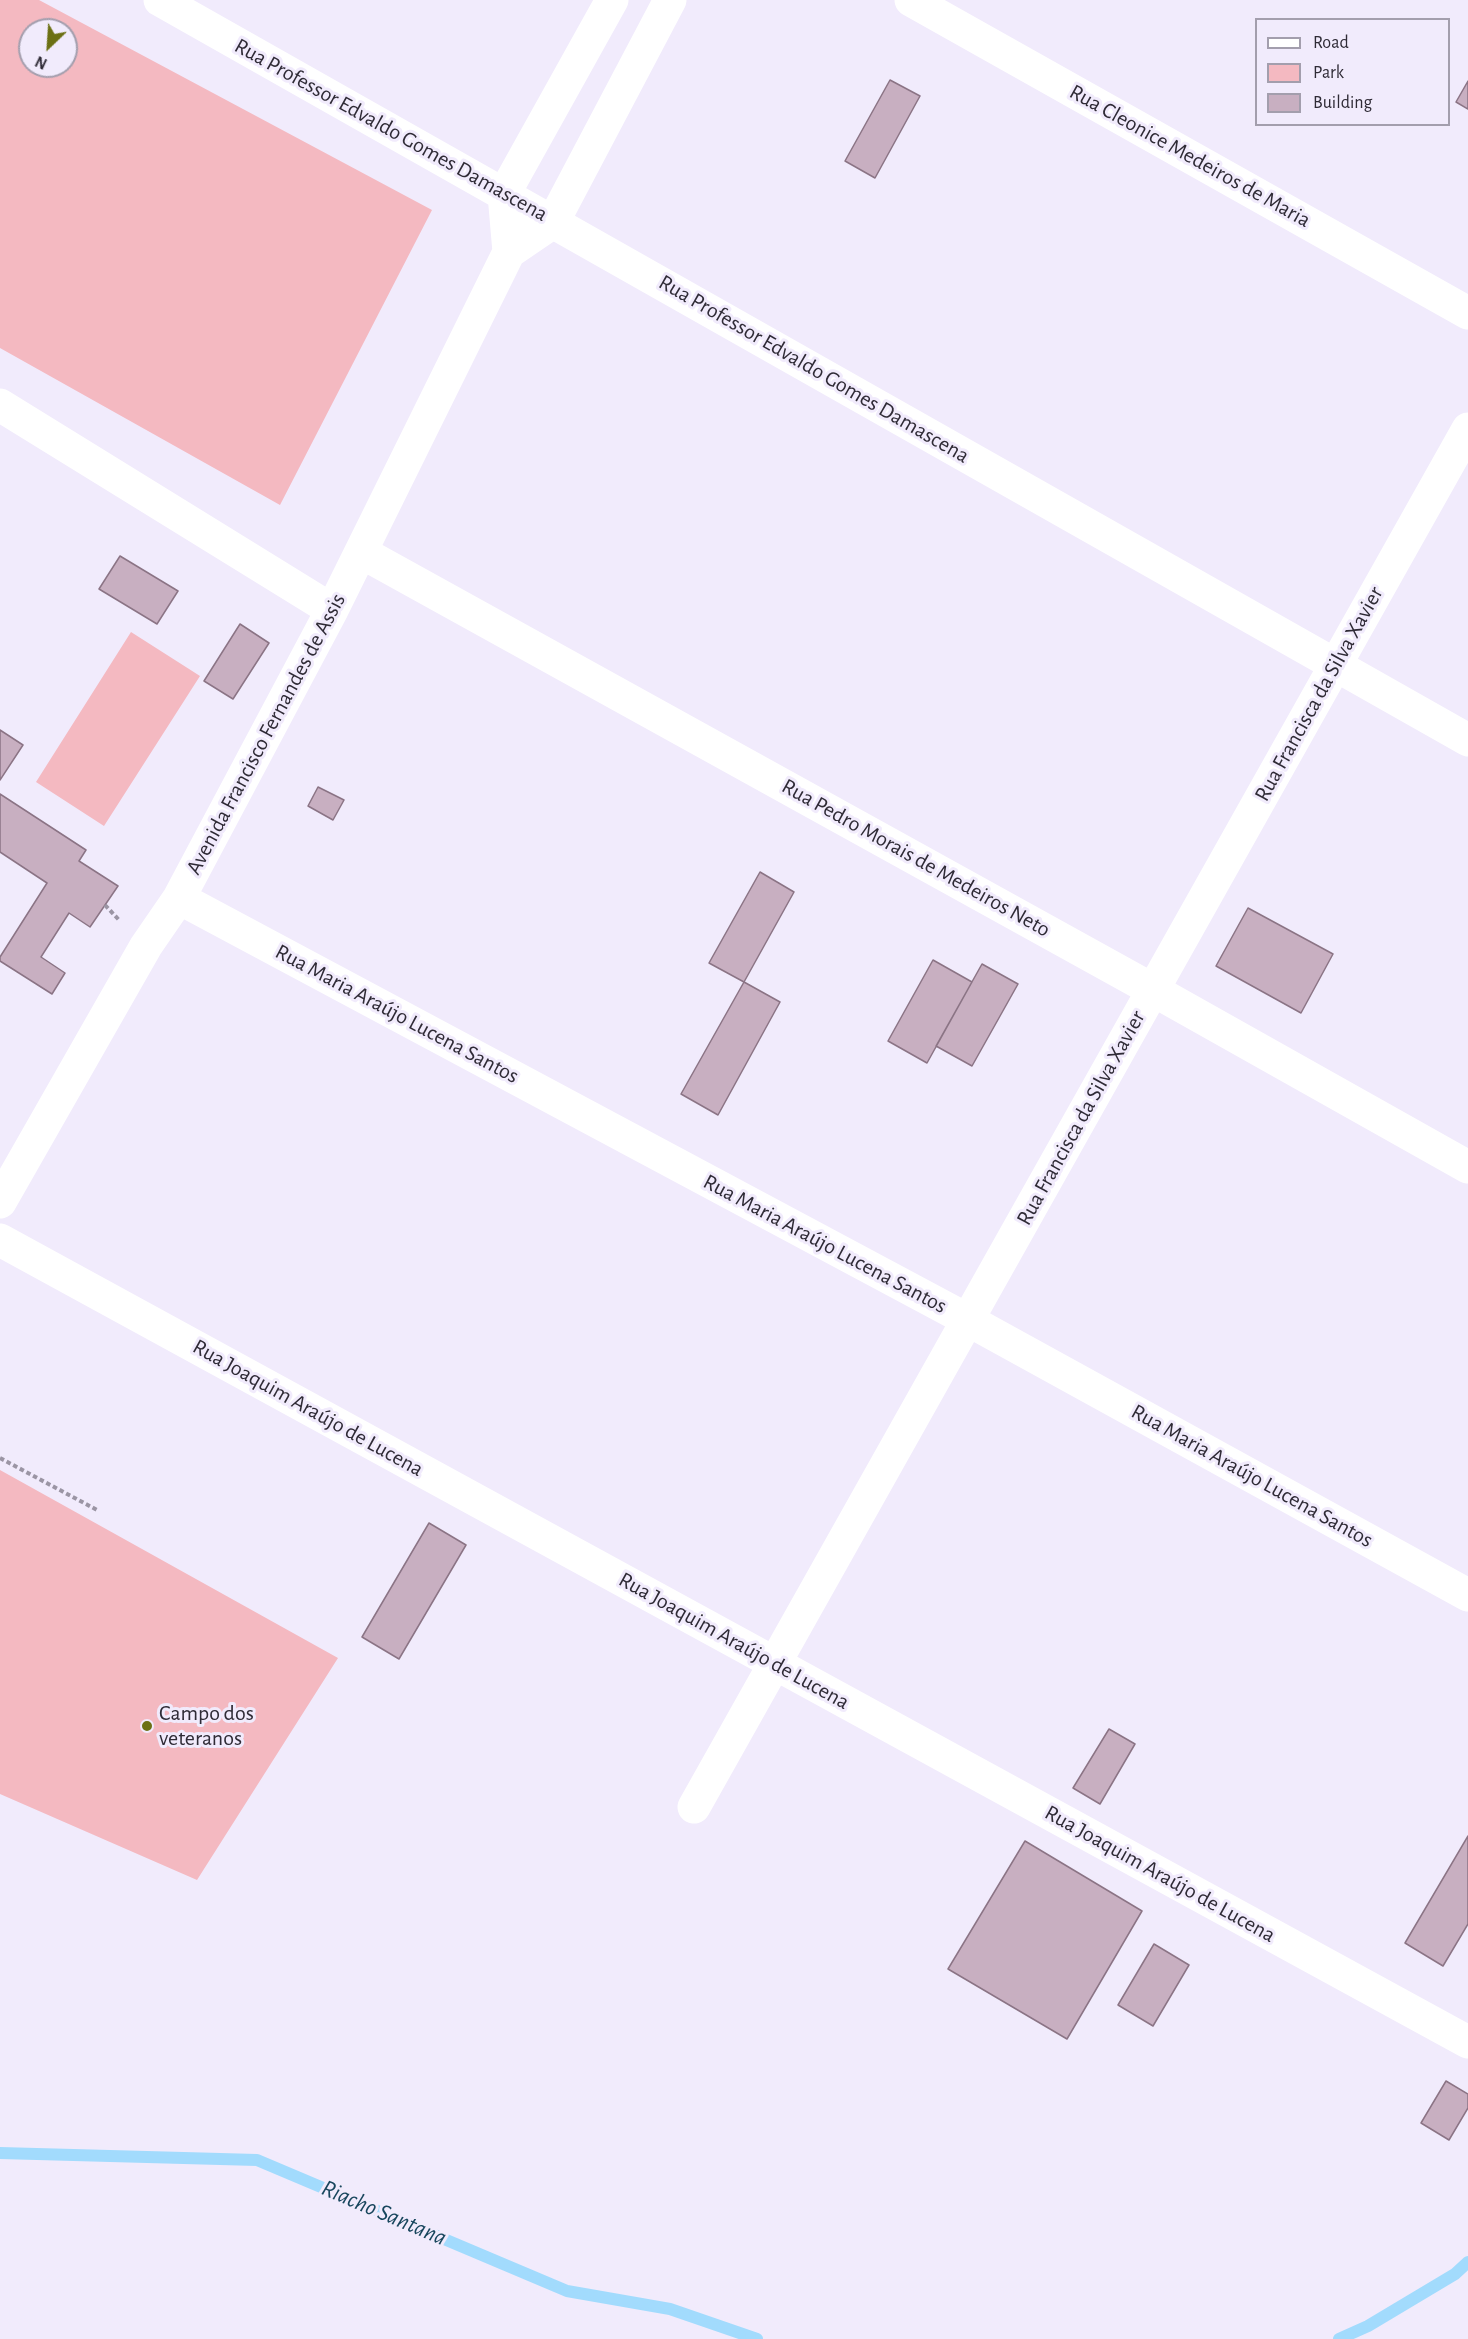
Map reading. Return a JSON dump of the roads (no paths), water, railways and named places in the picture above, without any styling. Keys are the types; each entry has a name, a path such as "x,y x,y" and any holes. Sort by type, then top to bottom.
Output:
{"street":[{"name":"Rua Professor Edvaldo Gomes Damascena","path":"160,0 1468,740"},
{"path":"504,194 612,0"},
{"path":"508,252 553,222 670,0"},
{"name":"Rua Cleonice Medeiros de Maria","path":"911,0 1468,313"},
{"name":"Avenida Francisco Fernandes de Assis","path":"0,1202 146,946 179,898 362,552 508,252 504,194"},
{"path":"0,405 332,610"},
{"name":"Rua Francisca da Silva Xavier","path":"694,1807 1468,429"},
{"name":"Rua Pedro Morais de Medeiros Neto","path":"362,552 1468,1167"},
{"name":"Rua Maria Araújo Lucena Santos","path":"179,898 968,1320 1468,1595"},
{"name":"Rua Joaquim Araújo de Lucena","path":"0,1240 1468,2042"}],"waterway":[{"name":"Riacho Santana","path":"0,2153 257,2160 567,2291 670,2309 757,2339"},
{"path":"1339,2339 1368,2326 1455,2274 1468,2262"}],"place":[{"name":"Campo dos veteranos","path":"147,1726"}]}
